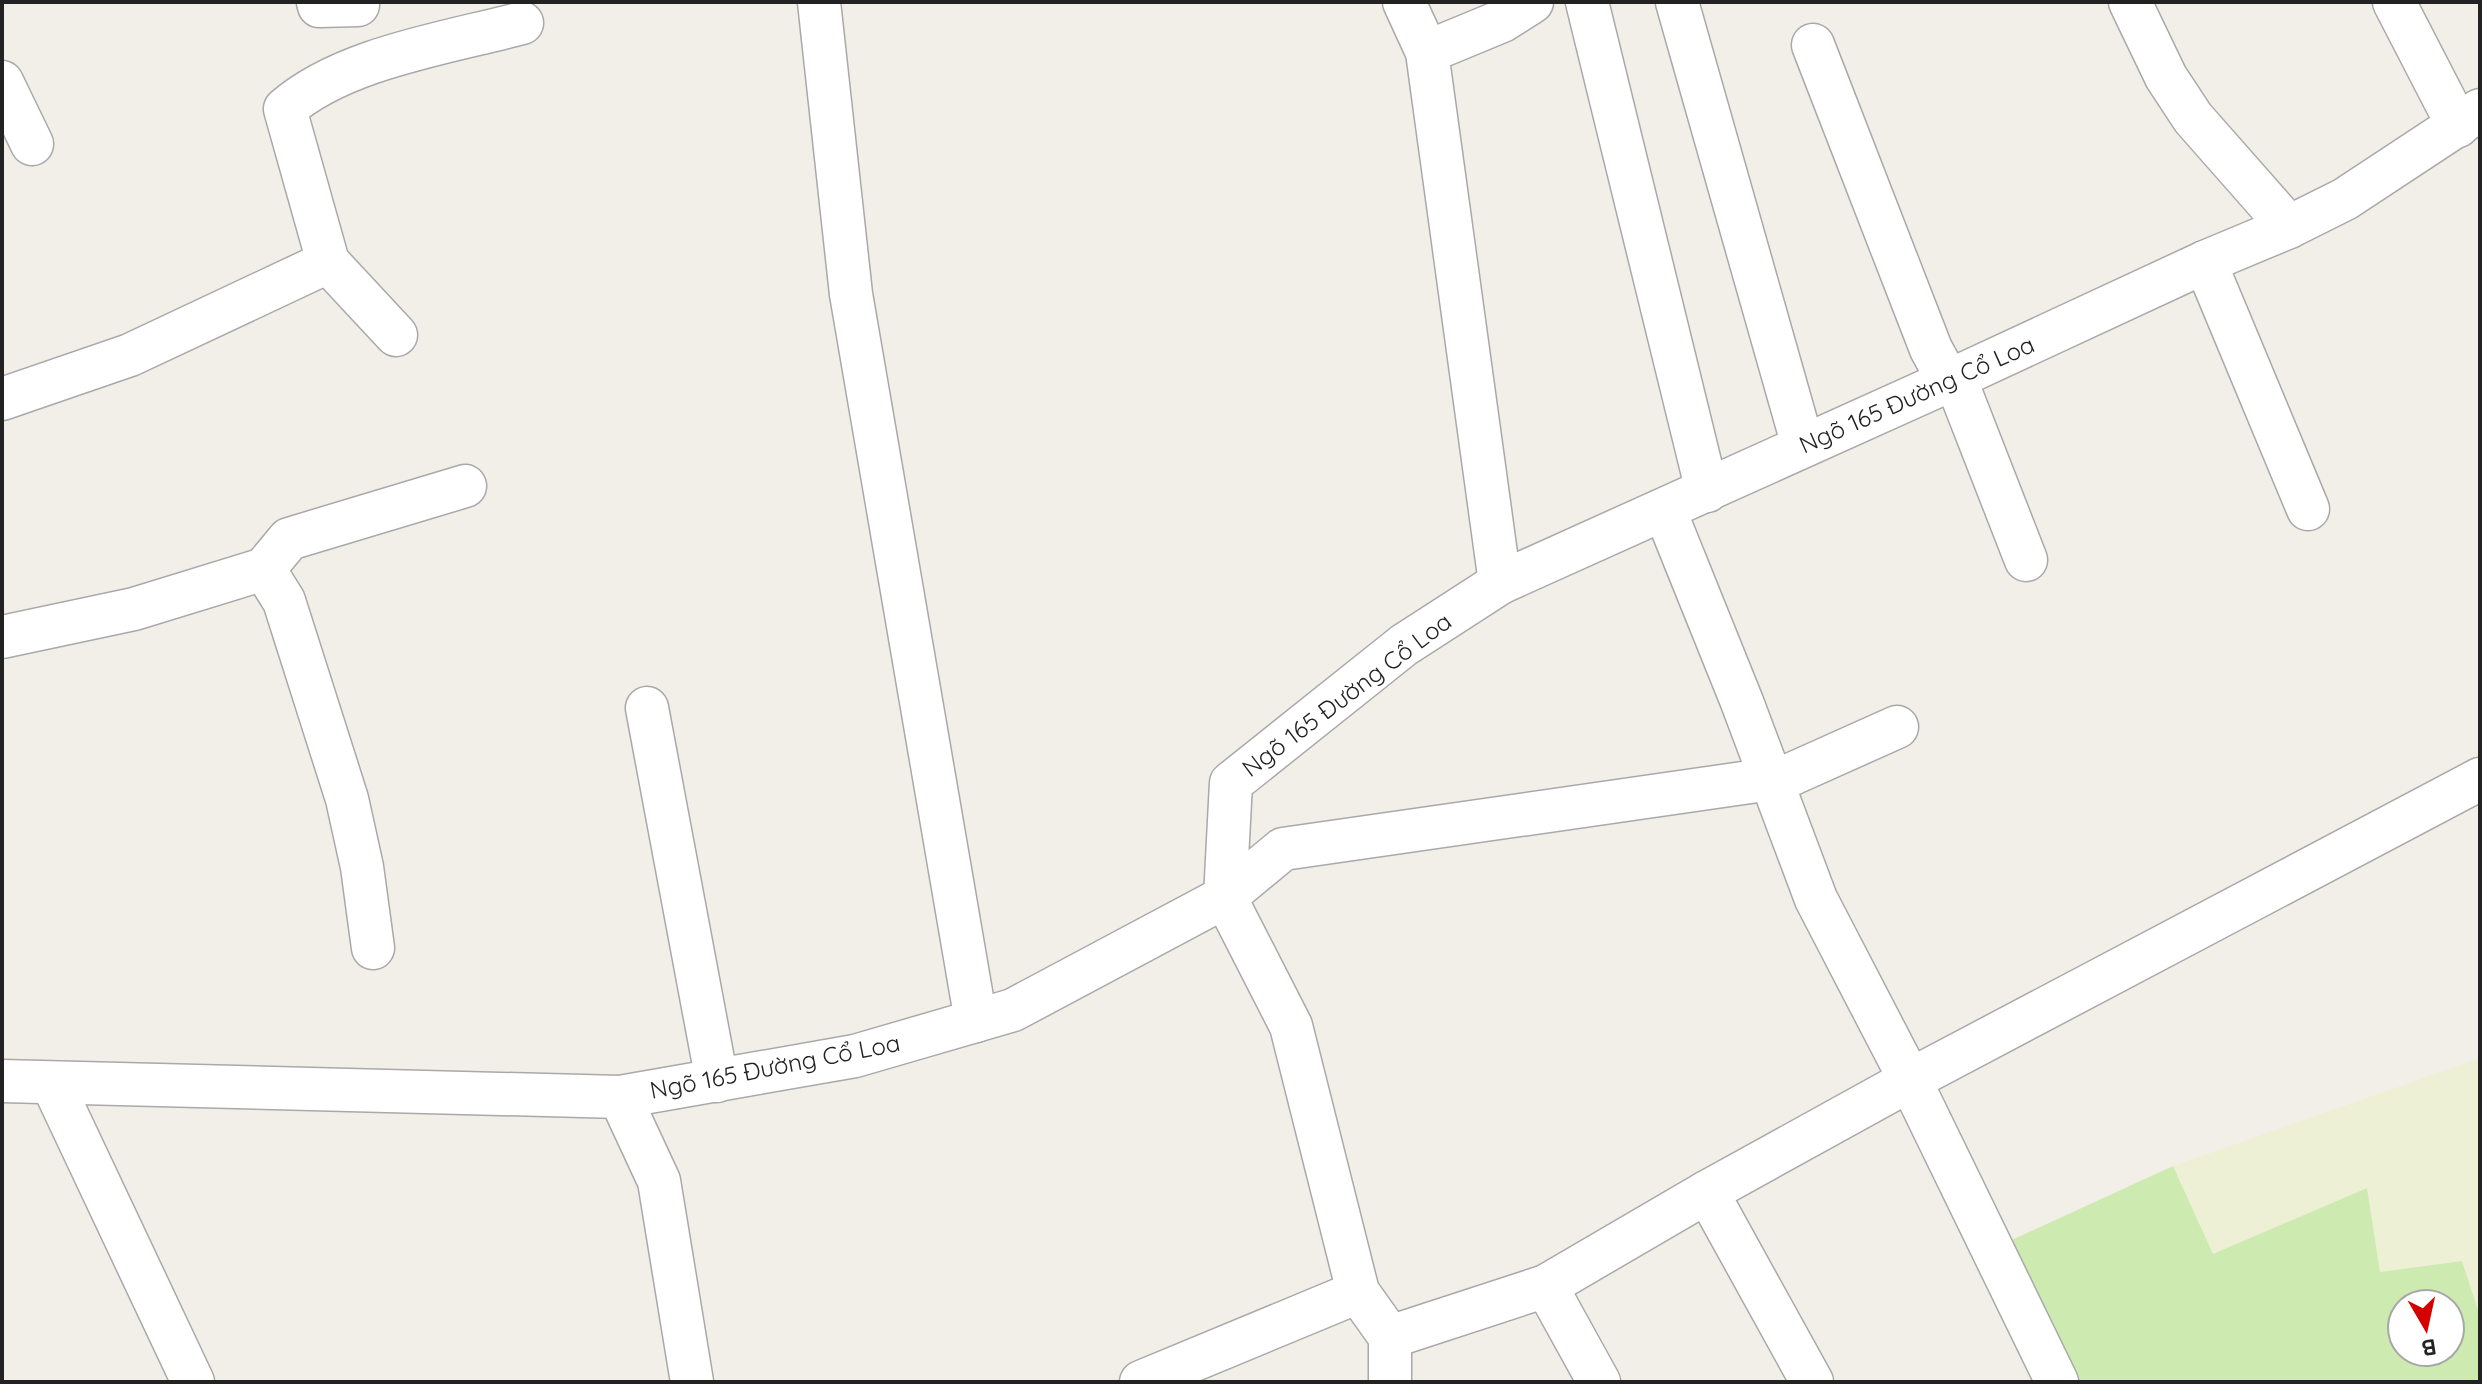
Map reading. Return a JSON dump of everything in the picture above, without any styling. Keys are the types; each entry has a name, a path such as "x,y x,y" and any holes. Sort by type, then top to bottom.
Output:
{"street":[{"path":"819,2 851,294 976,1021"},
{"path":"1404,2 1427,52 1500,583"},
{"path":"1427,52 1502,21 1532,2"},
{"path":"1587,2 1707,491"},
{"path":"1677,2 1803,446"},
{"path":"2130,2 2166,77 2193,118 2289,227"},
{"path":"2394,2 2469,118"},
{"path":"396,335 328,262 285,109 300,96 358,66 522,23"},
{"path":"1813,45 1931,349 1952,379 2026,560"},
{"path":"2,82 32,144"},
{"name":"Ngõ 165 Đường Cổ Loa","path":"2,1081 620,1097 855,1056 1013,1010 1225,897 1231,783 1404,645 1500,583 1665,511 2205,262 2289,227 2345,199 2469,118"},
{"path":"2,399 130,355 328,262"},
{"path":"2205,262 2308,509"},
{"path":"2,637 134,609 264,569 289,539 465,486"},
{"path":"1665,511 1816,899 1910,1080 2057,1382"},
{"path":"264,569 284,601 347,799 362,867 373,948"},
{"path":"647,708 717,1081"},
{"path":"1390,1382 1390,1337 1358,1292 1291,1026 1225,897 1283,849 1771,779 1792,774 1897,727"},
{"path":"1390,1337 1546,1286 1707,1192 1910,1080 2480,779"},
{"path":"52,1083 193,1382"},
{"path":"620,1097 659,1181 692,1382"},
{"path":"1707,1192 1812,1382"},
{"path":"1546,1286 1599,1382"},
{"path":"1141,1382 1358,1292"}],"green space":[{"path":"2480,1058 2480,1316 2462,1261 2380,1272 2213,1255 2173,1166"},
{"path":"2173,1166 2213,1254 2367,1188 2380,1272 2462,1261 2480,1316 2480,1382 2057,1382 1992,1249"}]}
